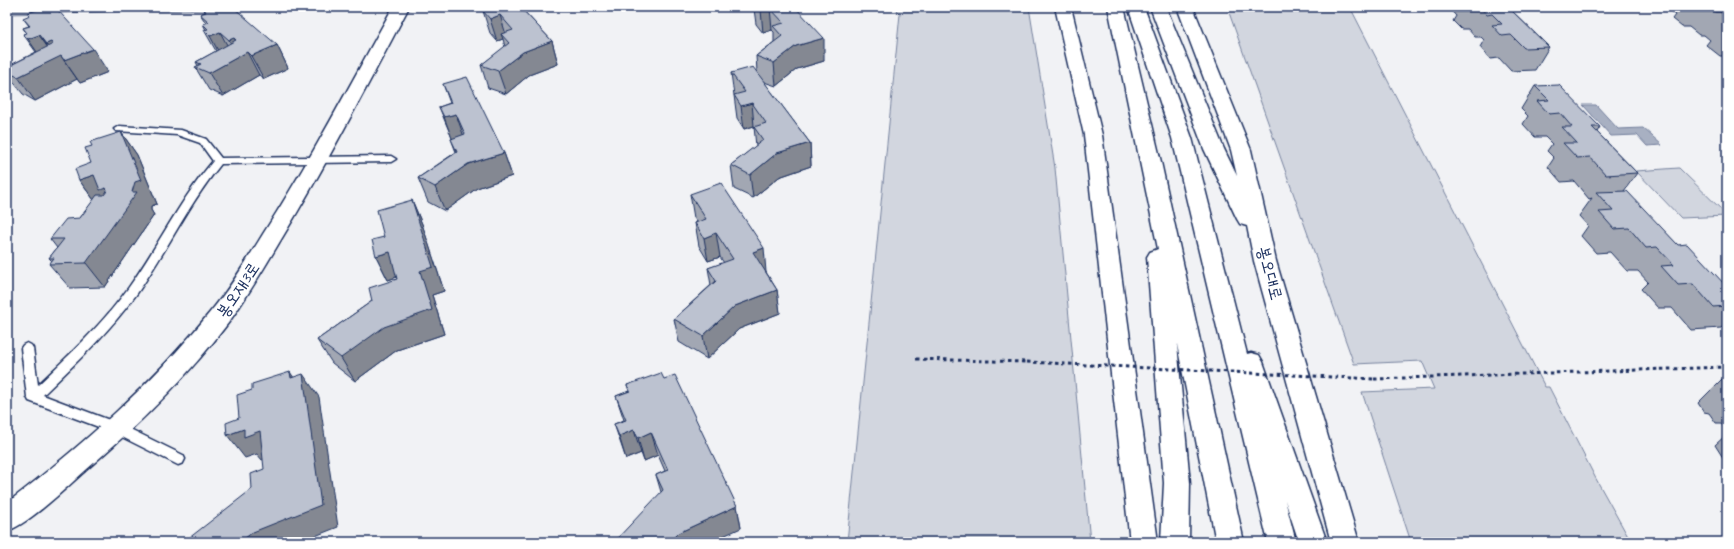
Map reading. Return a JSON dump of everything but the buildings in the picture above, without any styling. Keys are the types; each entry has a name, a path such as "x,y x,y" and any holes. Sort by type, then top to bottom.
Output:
{"main road":[{"name":"봉오재3로","path":"7,519 50,486 153,393 189,355 220,317 249,275 318,160 401,7"},
{"path":"1063,7 1093,135 1144,542"},
{"path":"1116,7 1230,542"},
{"path":"1136,7 1182,138 1262,396 1313,542"},
{"path":"1158,7 1214,149 1265,260"},
{"name":"봉오대로","path":"1184,7 1241,150 1265,260 1345,542"},
{"path":"1182,138 1282,542"},
{"path":"1150,162 1177,483 1175,542"}],"lane":[{"path":"119,129 178,132 203,141 218,161"},
{"path":"34,397 100,332 132,291 203,178 218,161 391,159"},
{"path":"27,348 34,397"},
{"path":"34,397 116,428 178,459"}],"path":[{"path":"916,359 1027,362 1374,379 1727,367"}],"shaded area":[{"path":"7,7 331,7 7,14"},
{"path":"893,7 1029,7 1055,168 1090,542 847,542 900,14"},
{"path":"1227,7 1350,7 1545,387 1549,387 1595,477 1631,542 1411,542 1362,392 1434,389 1422,361 1354,364"},
{"path":"1679,168 1727,216 1681,218 1636,171"}],"water":[{"path":"1583,105 1596,105 1618,129 1643,128 1662,145 1647,146 1637,135 1611,136"}]}
